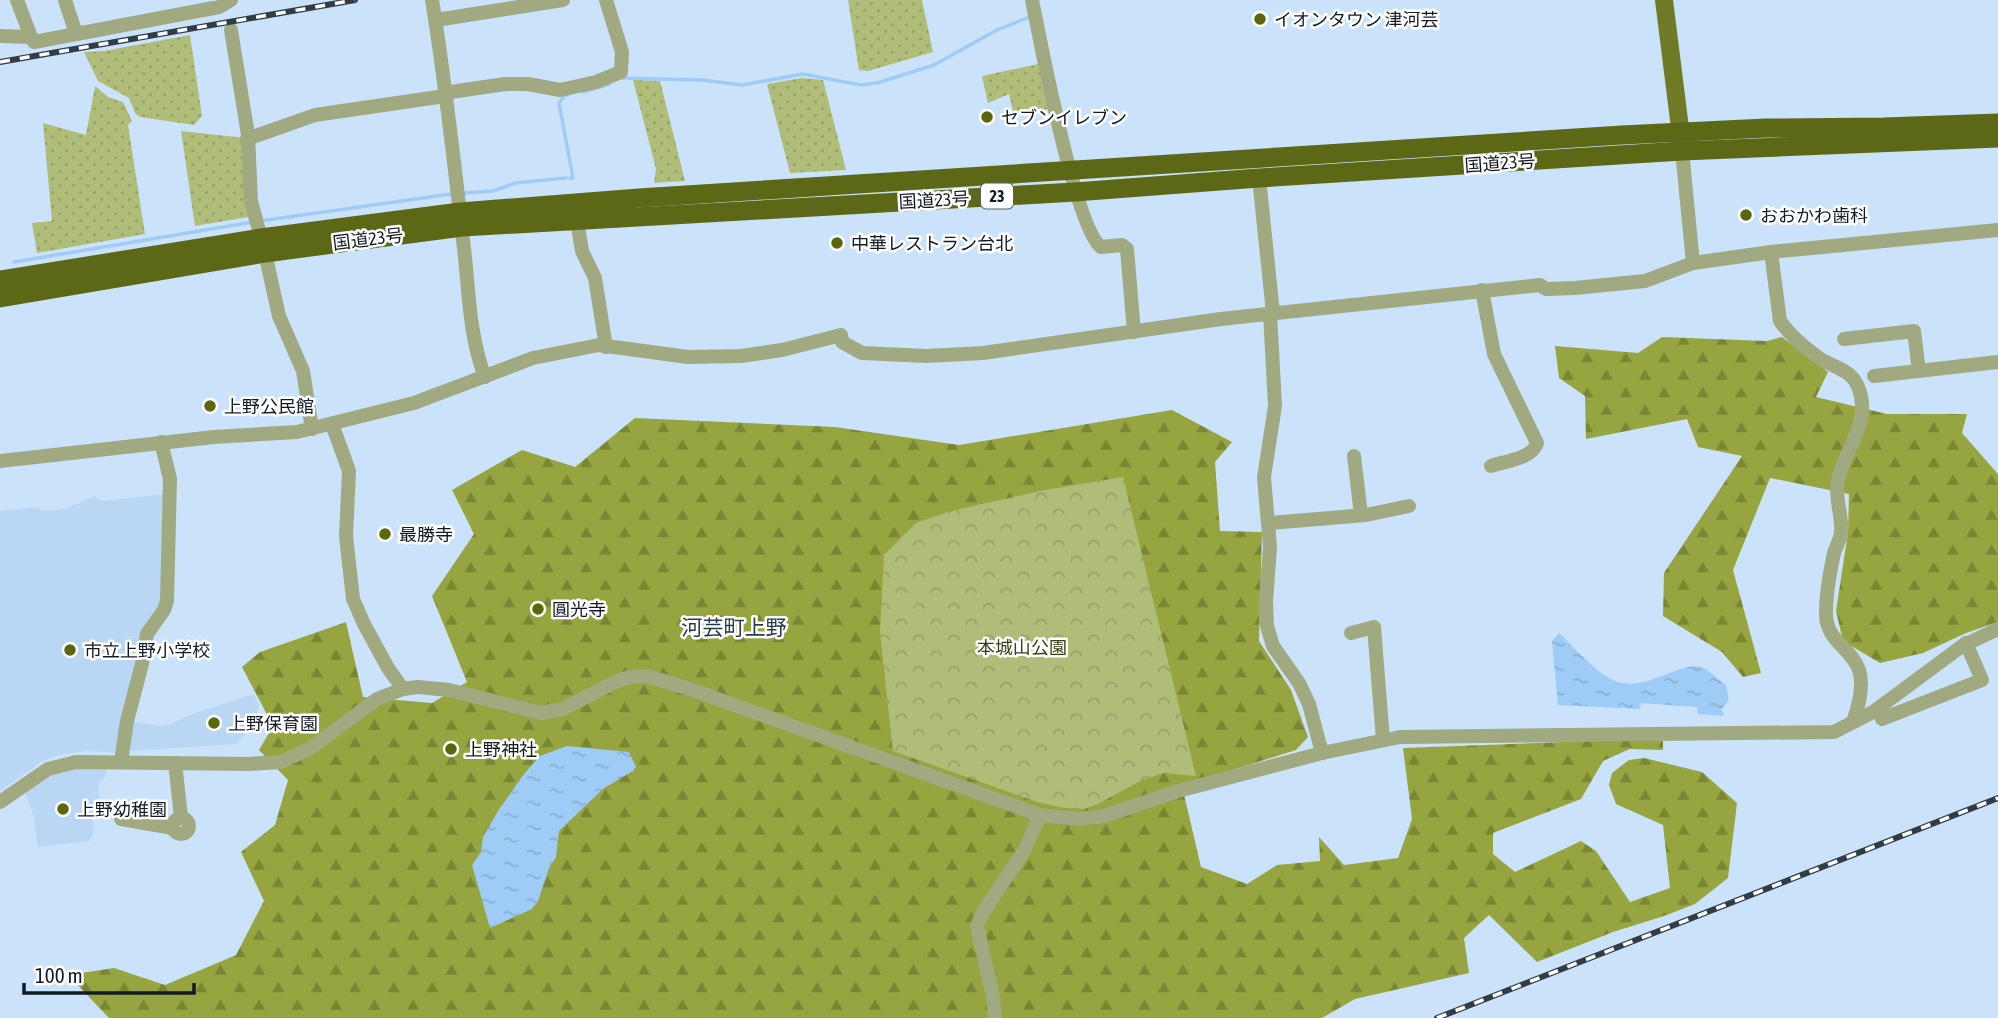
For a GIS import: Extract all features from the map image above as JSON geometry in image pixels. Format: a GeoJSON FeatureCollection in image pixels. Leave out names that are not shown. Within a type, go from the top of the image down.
{"type":"FeatureCollection","features":[{"type":"Feature","properties":{"kind":"highway","name":"国道23号"},"geometry":{"type":"LineString","coordinates":[[0,280],[639,198],[1622,135],[1681,142],[1766,128],[1998,123]]}},
{"type":"Feature","properties":{"kind":"highway","name":"国道23号"},"geometry":{"type":"LineString","coordinates":[[461,220],[577,221],[1075,192],[1681,142],[1998,138]]}},
{"type":"Feature","properties":{"kind":"highway","name":"国道23号"},"geometry":{"type":"LineString","coordinates":[[0,298],[263,245]]}},
{"type":"Feature","properties":{"kind":"main road"},"geometry":{"type":"LineString","coordinates":[[1664,0],[1681,142]]}},
{"type":"Feature","properties":{"kind":"street"},"geometry":{"type":"LineString","coordinates":[[17,0],[34,42],[219,7],[231,0]]}},
{"type":"Feature","properties":{"kind":"street"},"geometry":{"type":"LineString","coordinates":[[65,0],[76,34]]}},
{"type":"Feature","properties":{"kind":"street"},"geometry":{"type":"LineString","coordinates":[[432,0],[473,326],[479,361],[485,377]]}},
{"type":"Feature","properties":{"kind":"street"},"geometry":{"type":"LineString","coordinates":[[436,20],[563,0]]}},
{"type":"Feature","properties":{"kind":"street"},"geometry":{"type":"LineString","coordinates":[[247,139],[315,115],[505,84],[528,84],[560,90],[613,76],[621,72],[622,52],[606,0]]}},
{"type":"Feature","properties":{"kind":"street"},"geometry":{"type":"LineString","coordinates":[[1032,0],[1075,192],[1087,226],[1097,244],[1105,248],[1122,245],[1126,247],[1134,332]]}},
{"type":"Feature","properties":{"kind":"street"},"geometry":{"type":"LineString","coordinates":[[231,30],[248,131],[251,201],[279,316],[303,371],[312,429]]}},
{"type":"Feature","properties":{"kind":"street"},"geometry":{"type":"LineString","coordinates":[[0,36],[31,37]]}},
{"type":"Feature","properties":{"kind":"street"},"geometry":{"type":"LineString","coordinates":[[1681,142],[1693,263]]}},
{"type":"Feature","properties":{"kind":"street"},"geometry":{"type":"LineString","coordinates":[[1259,178],[1271,313],[1275,406],[1264,477],[1270,550],[1266,602],[1268,632],[1276,651],[1299,683],[1309,704],[1322,753]]}},
{"type":"Feature","properties":{"kind":"street"},"geometry":{"type":"LineString","coordinates":[[577,221],[582,251],[595,278],[606,347]]}},
{"type":"Feature","properties":{"kind":"street"},"geometry":{"type":"LineString","coordinates":[[0,461],[161,442],[280,435],[312,429],[414,403],[533,358],[599,345],[688,357],[741,356],[782,350],[841,335],[842,342],[858,352],[926,356],[983,353],[1271,313],[1482,290],[1540,285],[1546,289],[1575,288],[1645,281],[1693,263],[1998,230]]}},
{"type":"Feature","properties":{"kind":"street"},"geometry":{"type":"LineString","coordinates":[[1771,253],[1780,321],[1818,358],[1850,375],[1856,381],[1862,401],[1863,412],[1857,435],[1836,492],[1841,532],[1829,580],[1825,615],[1831,634],[1852,658],[1860,676],[1853,722]]}},
{"type":"Feature","properties":{"kind":"street"},"geometry":{"type":"LineString","coordinates":[[1482,290],[1494,354],[1537,443],[1535,450],[1529,454],[1491,466]]}},
{"type":"Feature","properties":{"kind":"street"},"geometry":{"type":"LineString","coordinates":[[1844,339],[1914,331],[1919,371]]}},
{"type":"Feature","properties":{"kind":"street"},"geometry":{"type":"LineString","coordinates":[[1874,376],[1998,362]]}},
{"type":"Feature","properties":{"kind":"street"},"geometry":{"type":"LineString","coordinates":[[332,424],[349,471],[346,536],[353,598],[388,668],[403,689]]}},
{"type":"Feature","properties":{"kind":"street"},"geometry":{"type":"LineString","coordinates":[[121,762],[127,721],[147,634],[167,601],[170,479],[161,442]]}},
{"type":"Feature","properties":{"kind":"street"},"geometry":{"type":"LineString","coordinates":[[1354,456],[1361,515]]}},
{"type":"Feature","properties":{"kind":"street"},"geometry":{"type":"LineString","coordinates":[[1269,523],[1361,515],[1409,506]]}},
{"type":"Feature","properties":{"kind":"street"},"geometry":{"type":"LineString","coordinates":[[1351,633],[1374,627],[1384,740]]}},
{"type":"Feature","properties":{"kind":"street"},"geometry":{"type":"LineString","coordinates":[[0,802],[56,766],[76,762],[281,762],[312,748],[377,699],[403,689],[418,687],[449,690],[541,713],[563,709],[624,679],[647,676],[1040,815],[1079,819],[1104,816],[1178,791],[1322,753],[1400,737],[1834,733],[1873,712],[1966,643],[1998,629]]}},
{"type":"Feature","properties":{"kind":"street"},"geometry":{"type":"LineString","coordinates":[[1882,719],[1982,680],[1966,643]]}},
{"type":"Feature","properties":{"kind":"street"},"geometry":{"type":"LineString","coordinates":[[121,819],[181,830],[175,763]]}},
{"type":"Feature","properties":{"kind":"street"},"geometry":{"type":"LineString","coordinates":[[995,1018],[993,996],[977,926],[983,912],[1024,851],[1040,815]]}},
{"type":"Feature","properties":{"kind":"shaded area","name":"市立上野小学校"},"geometry":{"type":"Polygon","coordinates":[[[165,494],[164,600],[118,753],[86,751],[58,755],[41,762],[0,791],[0,511],[39,507],[41,511],[64,509],[95,496],[101,501],[165,494]]]}},
{"type":"Feature","properties":{"kind":"shaded area","name":"上野保育園"},"geometry":{"type":"Polygon","coordinates":[[[254,694],[259,706],[255,720],[237,744],[128,751],[134,722],[169,725],[189,715],[254,694]]]}},
{"type":"Feature","properties":{"kind":"shaded area","name":"上野幼稚園"},"geometry":{"type":"Polygon","coordinates":[[[106,766],[106,776],[99,784],[99,804],[92,815],[93,833],[89,841],[38,847],[34,818],[25,791],[53,772],[72,767],[106,766]]]}},
{"type":"Feature","properties":{"kind":"green space"},"geometry":{"type":"Polygon","coordinates":[[[848,0],[922,0],[933,52],[868,71],[859,70],[848,0]]]}},
{"type":"Feature","properties":{"kind":"green space"},"geometry":{"type":"Polygon","coordinates":[[[190,35],[202,116],[194,125],[140,117],[135,113],[129,98],[98,81],[84,52],[104,51],[190,35]]]}},
{"type":"Feature","properties":{"kind":"green space"},"geometry":{"type":"Polygon","coordinates":[[[1038,64],[1048,109],[1014,115],[1009,94],[988,103],[982,76],[1038,64]]]}},
{"type":"Feature","properties":{"kind":"green space"},"geometry":{"type":"Polygon","coordinates":[[[802,78],[823,80],[846,170],[790,173],[767,84],[802,78]]]}},
{"type":"Feature","properties":{"kind":"green space"},"geometry":{"type":"Polygon","coordinates":[[[633,80],[660,81],[685,181],[654,183],[656,169],[633,80]]]}},
{"type":"Feature","properties":{"kind":"green space"},"geometry":{"type":"Polygon","coordinates":[[[95,86],[108,97],[123,102],[132,121],[128,125],[145,234],[37,253],[32,223],[52,221],[43,123],[86,135],[95,86]]]}},
{"type":"Feature","properties":{"kind":"green space"},"geometry":{"type":"Polygon","coordinates":[[[181,131],[245,138],[254,216],[195,226],[181,131]]]}},
{"type":"Feature","properties":{"kind":"green space"},"geometry":{"type":"Polygon","coordinates":[[[1662,337],[1767,341],[1782,337],[1828,372],[1816,397],[1887,414],[1967,414],[1962,433],[1998,474],[1998,622],[1923,653],[1880,663],[1843,641],[1836,611],[1848,532],[1849,494],[1770,478],[1733,570],[1761,673],[1743,677],[1722,652],[1663,616],[1664,573],[1742,456],[1698,447],[1687,419],[1586,439],[1585,396],[1559,378],[1555,346],[1638,353],[1662,337]]]}},
{"type":"Feature","properties":{"kind":"green space"},"geometry":{"type":"Polygon","coordinates":[[[1172,410],[1232,442],[1215,462],[1220,531],[1262,532],[1259,641],[1291,690],[1308,737],[1296,750],[1182,786],[1201,867],[1247,884],[1277,865],[1320,861],[1319,837],[1344,865],[1398,858],[1412,819],[1403,748],[1663,741],[1663,750],[1630,749],[1603,761],[1581,799],[1493,833],[1493,854],[1515,872],[1581,841],[1596,851],[1630,902],[1670,888],[1663,825],[1616,804],[1609,785],[1612,773],[1629,760],[1644,758],[1702,772],[1737,803],[1728,878],[1695,904],[1537,962],[1489,915],[1464,938],[1469,973],[1355,999],[1322,1018],[109,1018],[68,975],[114,968],[165,985],[236,955],[264,901],[241,852],[275,825],[288,780],[259,750],[273,726],[242,667],[260,652],[346,622],[363,697],[432,703],[467,682],[432,596],[474,534],[452,490],[522,450],[575,467],[635,418],[835,427],[959,445],[1172,410]]]}},
{"type":"Feature","properties":{"kind":"green space","name":"本城山公園"},"geometry":{"type":"Polygon","coordinates":[[[1123,477],[1196,776],[1164,773],[1142,780],[1096,805],[1084,809],[1064,808],[1037,802],[893,751],[880,632],[884,555],[916,523],[951,511],[1045,490],[1123,477]]]}},
{"type":"Feature","properties":{"kind":"water"},"geometry":{"type":"Polygon","coordinates":[[[1559,633],[1599,671],[1613,680],[1625,683],[1638,683],[1695,666],[1704,668],[1726,685],[1729,700],[1721,710],[1724,712],[1722,716],[1698,714],[1697,707],[1641,703],[1640,709],[1558,705],[1552,641],[1559,633]]]}},
{"type":"Feature","properties":{"kind":"water"},"geometry":{"type":"Polygon","coordinates":[[[567,746],[629,752],[636,767],[604,788],[559,831],[556,857],[532,909],[490,928],[472,865],[481,852],[483,837],[524,774],[540,756],[567,746]]]}},
{"type":"Feature","properties":{"kind":"waterway"},"geometry":{"type":"LineString","coordinates":[[622,78],[702,80],[742,85],[803,74],[861,85],[877,83],[934,65],[997,30],[1027,18]]}},
{"type":"Feature","properties":{"kind":"waterway"},"geometry":{"type":"LineString","coordinates":[[583,92],[609,84]]}},
{"type":"Feature","properties":{"kind":"waterway"},"geometry":{"type":"LineString","coordinates":[[568,95],[559,103],[573,178],[570,178]]}},
{"type":"Feature","properties":{"kind":"waterway"},"geometry":{"type":"LineString","coordinates":[[464,193],[493,191],[515,183],[566,178]]}},
{"type":"Feature","properties":{"kind":"waterway"},"geometry":{"type":"LineString","coordinates":[[260,221],[451,194]]}},
{"type":"Feature","properties":{"kind":"waterway"},"geometry":{"type":"LineString","coordinates":[[14,262],[253,222]]}},
{"type":"Feature","properties":{"kind":"railway"},"geometry":{"type":"LineString","coordinates":[[0,62],[355,0]]}},
{"type":"Feature","properties":{"kind":"railway"},"geometry":{"type":"LineString","coordinates":[[1437,1018],[1998,798]]}},
{"type":"Feature","properties":{"kind":"place","name":"イオンタウン 津河芸"},"geometry":{"type":"Point","coordinates":[1260,19]}},
{"type":"Feature","properties":{"kind":"place","name":"セブンイレブン"},"geometry":{"type":"Point","coordinates":[987,117]}},
{"type":"Feature","properties":{"kind":"place","name":"おおかわ歯科"},"geometry":{"type":"Point","coordinates":[1746,215]}},
{"type":"Feature","properties":{"kind":"place","name":"中華レストラン台北"},"geometry":{"type":"Point","coordinates":[837,243]}},
{"type":"Feature","properties":{"kind":"place","name":"上野公民館"},"geometry":{"type":"Point","coordinates":[210,406]}},
{"type":"Feature","properties":{"kind":"place","name":"最勝寺"},"geometry":{"type":"Point","coordinates":[385,534]}},
{"type":"Feature","properties":{"kind":"place","name":"圓光寺"},"geometry":{"type":"Point","coordinates":[538,609]}},
{"type":"Feature","properties":{"kind":"place","name":"市立上野小学校"},"geometry":{"type":"Point","coordinates":[70,650]}},
{"type":"Feature","properties":{"kind":"place","name":"上野保育園"},"geometry":{"type":"Point","coordinates":[214,723]}},
{"type":"Feature","properties":{"kind":"place","name":"上野神社"},"geometry":{"type":"Point","coordinates":[451,749]}},
{"type":"Feature","properties":{"kind":"place","name":"上野幼稚園"},"geometry":{"type":"Point","coordinates":[63,809]}},
{"type":"Feature","properties":{"kind":"district","name":"河芸町上野"},"geometry":{"type":"Point","coordinates":[734,627]}}]}
